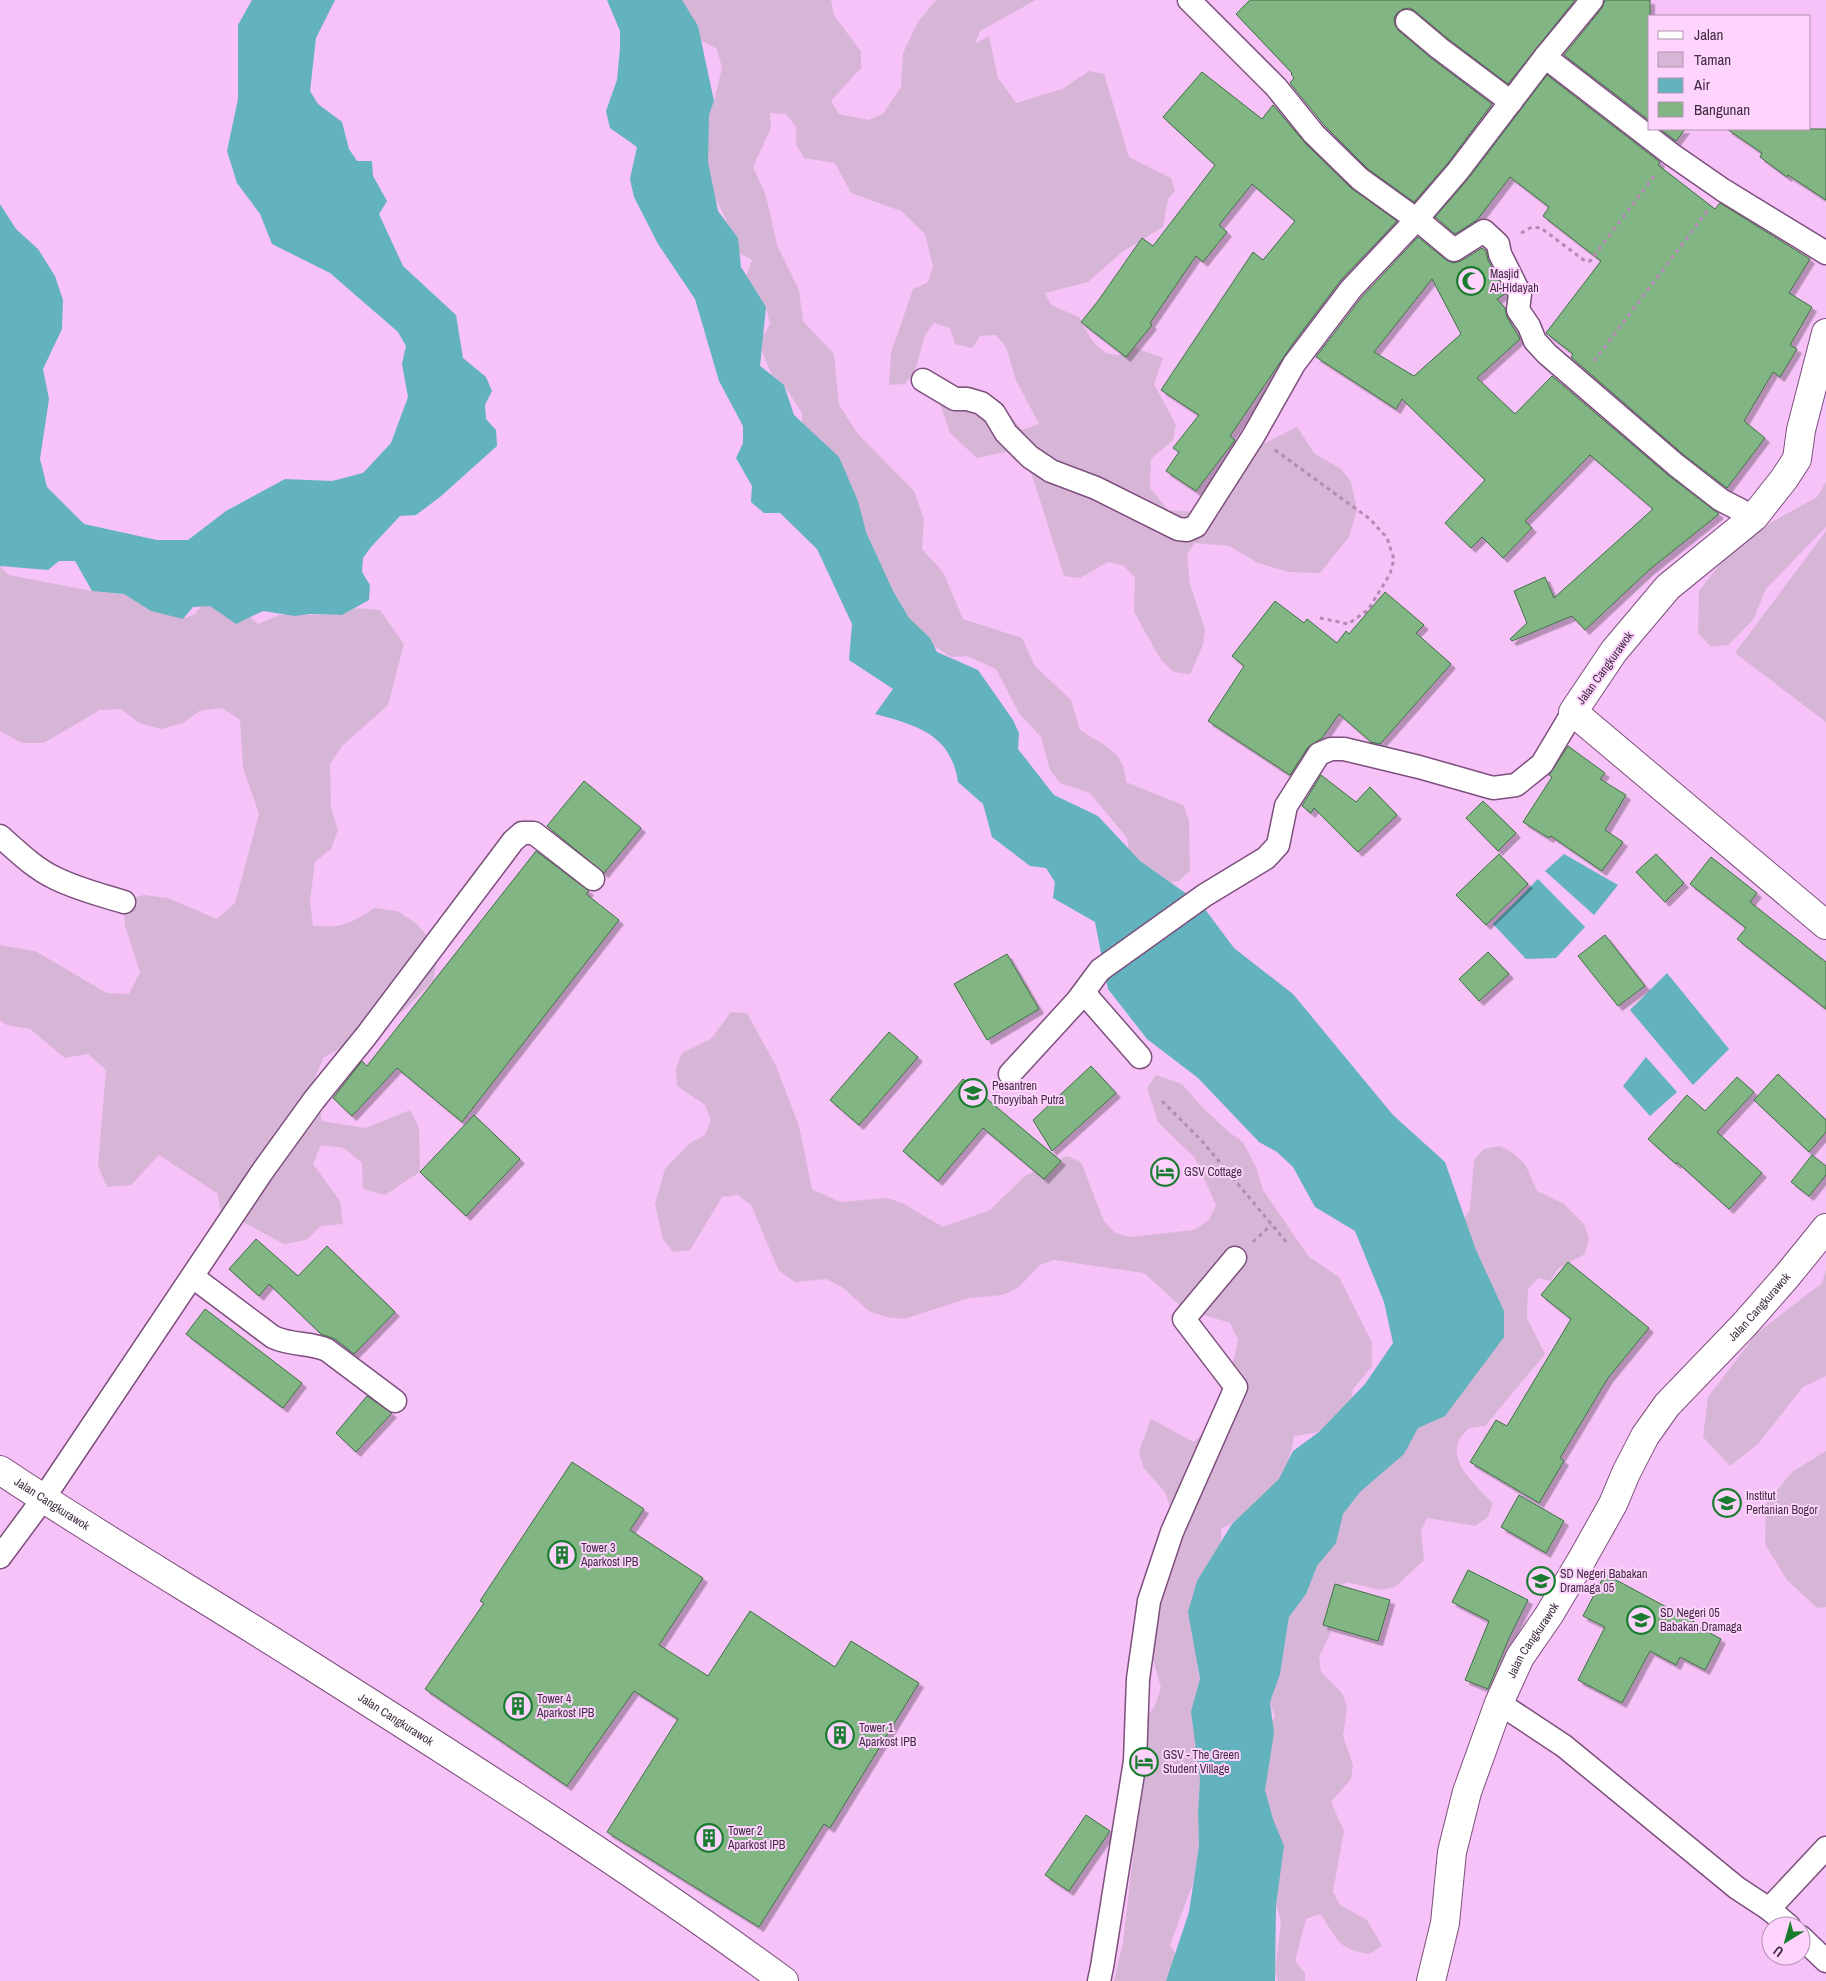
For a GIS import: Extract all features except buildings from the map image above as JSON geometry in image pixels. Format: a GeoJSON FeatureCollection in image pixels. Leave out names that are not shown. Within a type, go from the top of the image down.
{"type":"FeatureCollection","features":[{"type":"Feature","properties":{"kind":"street"},"geometry":{"type":"LineString","coordinates":[[1189,0],[1276,87],[1314,134],[1354,173],[1454,250],[1484,230],[1498,244],[1500,254],[1520,294],[1518,310],[1529,326],[1535,342],[1559,366],[1676,465],[1721,500],[1754,517]]}},
{"type":"Feature","properties":{"kind":"street"},"geometry":{"type":"LineString","coordinates":[[923,380],[955,399],[967,398],[982,403],[994,413],[1006,433],[1030,457],[1051,471],[1096,488],[1178,529],[1187,530],[1196,526],[1254,435],[1294,364],[1346,296],[1416,220],[1458,170],[1545,57],[1592,0]]}},
{"type":"Feature","properties":{"kind":"street"},"geometry":{"type":"LineString","coordinates":[[1407,21],[1459,64],[1511,102]]}},
{"type":"Feature","properties":{"kind":"street"},"geometry":{"type":"LineString","coordinates":[[1545,57],[1671,154],[1723,190],[1826,253]]}},
{"type":"Feature","properties":{"kind":"street","name":"Jalan Cangkurawok"},"geometry":{"type":"LineString","coordinates":[[1826,333],[1801,430],[1797,459],[1754,517],[1668,587],[1614,651],[1573,712],[1826,925]]}},
{"type":"Feature","properties":{"kind":"street"},"geometry":{"type":"LineString","coordinates":[[1010,1074],[1084,993],[1100,970],[1205,895],[1266,858],[1278,845],[1286,806],[1319,754],[1331,749],[1344,749],[1420,767],[1493,788],[1516,785],[1542,764],[1573,712]]}},
{"type":"Feature","properties":{"kind":"street"},"geometry":{"type":"LineString","coordinates":[[0,1557],[43,1499],[262,1172],[314,1100],[366,1036],[513,841],[522,833],[534,833],[593,879]]}},
{"type":"Feature","properties":{"kind":"street"},"geometry":{"type":"LineString","coordinates":[[0,836],[30,862],[54,878],[87,891],[124,902]]}},
{"type":"Feature","properties":{"kind":"street"},"geometry":{"type":"LineString","coordinates":[[1084,993],[1140,1057]]}},
{"type":"Feature","properties":{"kind":"street","name":"Jalan Cangkurawok"},"geometry":{"type":"LineString","coordinates":[[1431,1981],[1444,1922],[1452,1852],[1467,1792],[1499,1703],[1520,1657],[1549,1615],[1613,1504],[1645,1436],[1667,1405],[1744,1325],[1826,1228]]}},
{"type":"Feature","properties":{"kind":"street"},"geometry":{"type":"LineString","coordinates":[[1098,1981],[1102,1967],[1135,1761],[1138,1680],[1149,1601],[1172,1532],[1236,1387],[1184,1319],[1235,1258]]}},
{"type":"Feature","properties":{"kind":"street"},"geometry":{"type":"LineString","coordinates":[[193,1277],[273,1337],[284,1343],[318,1346],[327,1350],[395,1401]]}},
{"type":"Feature","properties":{"kind":"street","name":"Jalan Cangkurawok"},"geometry":{"type":"LineString","coordinates":[[0,1470],[43,1499],[307,1663],[581,1839],[699,1919],[784,1981]]}},
{"type":"Feature","properties":{"kind":"street"},"geometry":{"type":"LineString","coordinates":[[1499,1703],[1564,1746],[1737,1888],[1777,1916]]}},
{"type":"Feature","properties":{"kind":"street"},"geometry":{"type":"LineString","coordinates":[[1769,1909],[1826,1848]]}},
{"type":"Feature","properties":{"kind":"street"},"geometry":{"type":"LineString","coordinates":[[1811,1947],[1826,1961]]}},
{"type":"Feature","properties":{"kind":"path"},"geometry":{"type":"LineString","coordinates":[[1498,244],[1532,228],[1541,228],[1585,261],[1590,261],[1671,154]]}},
{"type":"Feature","properties":{"kind":"path"},"geometry":{"type":"LineString","coordinates":[[1578,381],[1723,190]]}},
{"type":"Feature","properties":{"kind":"path"},"geometry":{"type":"LineString","coordinates":[[1254,435],[1370,519],[1387,538],[1394,559],[1390,574],[1368,610],[1348,624],[1320,618]]}},
{"type":"Feature","properties":{"kind":"path"},"geometry":{"type":"LineString","coordinates":[[1162,1101],[1202,1141],[1288,1244]]}},
{"type":"Feature","properties":{"kind":"green space"},"geometry":{"type":"Polygon","coordinates":[[[666,0],[831,0],[834,15],[861,52],[861,68],[831,101],[839,114],[868,120],[883,114],[901,87],[903,53],[918,22],[936,0],[1036,0],[980,31],[975,44],[989,36],[998,78],[1016,103],[1062,89],[1089,71],[1104,74],[1129,157],[1171,178],[1175,191],[1168,199],[1163,227],[1122,252],[1088,282],[1045,293],[1051,305],[1079,317],[1094,343],[1105,352],[1112,355],[1120,355],[1133,347],[1163,358],[1154,384],[1176,425],[1173,440],[1151,459],[1150,488],[1168,510],[1193,512],[1247,452],[1297,427],[1315,454],[1341,469],[1351,482],[1357,510],[1349,537],[1320,573],[1289,572],[1258,563],[1229,546],[1195,543],[1187,554],[1190,584],[1205,629],[1203,645],[1190,674],[1174,672],[1161,660],[1134,612],[1135,577],[1124,566],[1108,562],[1080,578],[1064,576],[1032,475],[1021,461],[1009,451],[977,458],[950,433],[939,401],[950,390],[961,386],[971,386],[991,396],[1022,430],[1039,424],[1016,380],[1006,347],[996,335],[980,336],[972,348],[955,344],[950,328],[934,323],[925,335],[915,371],[905,384],[889,385],[891,353],[913,289],[927,283],[933,267],[925,234],[901,211],[851,193],[835,163],[804,158],[796,144],[796,127],[786,114],[770,113],[771,128],[753,167],[766,196],[777,245],[799,290],[803,321],[834,354],[839,405],[858,434],[914,491],[924,519],[922,549],[943,572],[963,619],[1022,638],[1035,666],[1071,700],[1080,730],[1105,745],[1117,756],[1124,771],[1126,782],[1183,805],[1189,820],[1190,871],[1179,881],[1162,884],[1129,850],[1127,838],[1090,793],[1060,783],[1050,770],[1041,737],[1019,713],[996,669],[967,656],[951,657],[900,624],[802,429],[802,413],[784,385],[772,375],[762,351],[763,336],[770,324],[766,307],[746,276],[752,260],[738,252],[738,238],[729,226],[708,183],[698,145],[714,101],[722,68],[717,49],[702,41],[666,0]]]}},
{"type":"Feature","properties":{"kind":"green space"},"geometry":{"type":"Polygon","coordinates":[[[1826,482],[1826,527],[1766,589],[1753,620],[1728,645],[1711,647],[1698,633],[1699,591],[1739,540],[1817,497],[1826,482]]]}},
{"type":"Feature","properties":{"kind":"green space"},"geometry":{"type":"Polygon","coordinates":[[[1826,531],[1826,722],[1735,653],[1826,531]]]}},
{"type":"Feature","properties":{"kind":"green space"},"geometry":{"type":"Polygon","coordinates":[[[0,566],[9,575],[92,591],[124,594],[138,603],[167,605],[183,619],[195,614],[209,597],[250,617],[258,624],[279,615],[342,615],[356,608],[380,610],[404,644],[388,705],[342,746],[330,764],[331,808],[338,830],[331,849],[315,862],[310,901],[313,926],[345,924],[359,918],[374,908],[397,911],[416,923],[431,941],[437,961],[433,981],[403,1011],[366,1036],[324,1057],[315,1077],[322,1121],[366,1128],[410,1110],[419,1128],[420,1172],[385,1195],[363,1189],[362,1163],[344,1148],[321,1145],[313,1164],[340,1201],[343,1224],[321,1226],[306,1240],[284,1244],[243,1222],[222,1216],[217,1193],[159,1155],[131,1185],[107,1187],[98,1166],[106,1070],[88,1054],[65,1058],[30,1029],[7,1025],[0,1020],[0,945],[35,951],[107,993],[129,994],[140,972],[125,926],[123,900],[144,895],[168,898],[217,919],[235,903],[259,814],[243,767],[240,720],[222,708],[199,711],[183,723],[161,729],[139,723],[121,709],[100,710],[44,743],[22,743],[0,731],[0,566]]]}},
{"type":"Feature","properties":{"kind":"green space"},"geometry":{"type":"Polygon","coordinates":[[[731,1012],[747,1013],[776,1066],[799,1126],[812,1189],[840,1202],[887,1198],[902,1203],[943,1227],[990,1210],[1025,1176],[1067,1156],[1081,1162],[1104,1221],[1115,1233],[1130,1237],[1194,1230],[1209,1220],[1216,1205],[1195,1158],[1158,1122],[1147,1088],[1156,1075],[1182,1084],[1202,1107],[1230,1133],[1243,1142],[1256,1167],[1263,1190],[1309,1257],[1339,1277],[1372,1343],[1372,1366],[1353,1389],[1351,1404],[1319,1432],[1294,1436],[1288,1461],[1271,1501],[1221,1529],[1222,1560],[1197,1665],[1206,1717],[1213,1788],[1198,1813],[1199,1846],[1194,1880],[1170,1945],[1185,1971],[1182,1981],[1114,1981],[1123,1942],[1141,1804],[1145,1720],[1155,1705],[1161,1688],[1143,1622],[1171,1509],[1165,1492],[1143,1467],[1139,1451],[1151,1419],[1194,1442],[1205,1431],[1234,1358],[1238,1340],[1230,1323],[1184,1309],[1144,1273],[1054,1260],[1040,1265],[1019,1287],[1003,1295],[969,1298],[904,1319],[886,1317],[869,1311],[842,1287],[826,1279],[795,1282],[779,1271],[751,1205],[738,1195],[722,1197],[690,1250],[673,1252],[663,1239],[655,1204],[665,1169],[690,1143],[705,1135],[711,1120],[705,1105],[677,1086],[676,1068],[682,1053],[711,1039],[731,1012]]]}},
{"type":"Feature","properties":{"kind":"green space"},"geometry":{"type":"Polygon","coordinates":[[[1500,1146],[1513,1153],[1525,1164],[1537,1191],[1564,1204],[1584,1224],[1589,1238],[1585,1254],[1558,1269],[1550,1281],[1538,1278],[1528,1289],[1527,1318],[1545,1354],[1485,1426],[1469,1428],[1459,1440],[1457,1449],[1461,1467],[1473,1483],[1493,1503],[1488,1517],[1475,1526],[1427,1518],[1421,1531],[1424,1560],[1395,1587],[1380,1590],[1347,1582],[1335,1590],[1324,1619],[1331,1632],[1319,1657],[1321,1672],[1342,1693],[1347,1707],[1343,1736],[1353,1765],[1351,1779],[1331,1802],[1344,1831],[1333,1892],[1340,1905],[1367,1920],[1382,1946],[1369,1954],[1350,1949],[1339,1941],[1320,1914],[1306,1919],[1295,1961],[1305,1973],[1305,1981],[1278,1981],[1275,1972],[1281,1921],[1276,1905],[1255,1797],[1264,1730],[1275,1717],[1270,1702],[1269,1679],[1284,1650],[1289,1617],[1452,1237],[1470,1210],[1474,1160],[1484,1149],[1500,1146]]]}},
{"type":"Feature","properties":{"kind":"green space"},"geometry":{"type":"Polygon","coordinates":[[[1826,1270],[1826,1376],[1803,1387],[1758,1444],[1730,1466],[1703,1437],[1708,1397],[1757,1333],[1822,1283],[1826,1270]]]}},
{"type":"Feature","properties":{"kind":"green space"},"geometry":{"type":"Polygon","coordinates":[[[1826,1451],[1826,1607],[1817,1608],[1787,1580],[1765,1544],[1766,1504],[1792,1472],[1826,1451]]]}},
{"type":"Feature","properties":{"kind":"water"},"geometry":{"type":"Polygon","coordinates":[[[252,0],[335,0],[316,38],[310,91],[318,104],[342,122],[349,149],[357,161],[372,161],[373,176],[387,201],[379,214],[403,266],[456,315],[463,358],[486,377],[492,391],[485,405],[486,419],[496,430],[497,446],[440,497],[416,515],[400,516],[371,547],[363,558],[362,572],[370,585],[369,600],[342,615],[310,614],[295,616],[263,611],[236,624],[210,606],[193,607],[183,619],[151,611],[124,594],[92,591],[75,561],[59,561],[48,570],[0,566],[0,204],[16,229],[38,249],[55,276],[63,300],[62,329],[43,369],[49,399],[40,459],[47,487],[84,524],[157,540],[188,540],[226,511],[285,479],[332,481],[363,473],[391,443],[408,397],[402,364],[406,346],[398,332],[330,273],[272,244],[260,214],[237,183],[227,151],[238,99],[238,25],[252,0]]]}},
{"type":"Feature","properties":{"kind":"water"},"geometry":{"type":"Polygon","coordinates":[[[607,0],[682,0],[698,26],[714,101],[709,115],[708,162],[718,211],[738,238],[741,267],[766,307],[760,366],[784,385],[794,415],[839,457],[858,501],[866,532],[893,591],[909,618],[930,638],[937,652],[978,670],[1013,720],[1019,733],[1018,749],[1054,795],[1098,816],[1140,861],[1201,904],[1234,948],[1293,994],[1393,1115],[1445,1162],[1476,1250],[1504,1311],[1504,1337],[1445,1416],[1418,1428],[1404,1454],[1360,1492],[1343,1514],[1336,1543],[1317,1566],[1306,1594],[1289,1617],[1280,1674],[1270,1702],[1274,1733],[1265,1790],[1273,1819],[1284,1846],[1276,1905],[1275,1981],[1166,1981],[1189,1912],[1199,1846],[1200,1779],[1191,1712],[1200,1679],[1188,1612],[1197,1581],[1232,1524],[1279,1479],[1293,1451],[1319,1432],[1365,1384],[1393,1343],[1384,1302],[1355,1231],[1315,1207],[1293,1167],[1277,1152],[1259,1142],[1198,1078],[1147,1039],[1108,989],[1095,922],[1053,898],[1055,882],[1046,868],[1030,866],[992,837],[983,804],[958,782],[948,753],[939,742],[917,728],[875,714],[893,689],[849,660],[852,624],[817,549],[780,513],[764,513],[751,502],[752,486],[736,458],[743,443],[743,426],[719,381],[695,299],[658,244],[634,197],[630,179],[637,147],[610,128],[606,111],[617,80],[620,48],[620,31],[607,0]]]}},
{"type":"Feature","properties":{"kind":"water"},"geometry":{"type":"Polygon","coordinates":[[[1564,854],[1618,885],[1594,915],[1545,871],[1564,854]]]}},
{"type":"Feature","properties":{"kind":"water"},"geometry":{"type":"Polygon","coordinates":[[[1538,879],[1585,927],[1556,958],[1526,959],[1493,924],[1538,879]]]}},
{"type":"Feature","properties":{"kind":"water"},"geometry":{"type":"Polygon","coordinates":[[[1667,973],[1729,1049],[1693,1085],[1630,1010],[1667,973]]]}},
{"type":"Feature","properties":{"kind":"water"},"geometry":{"type":"Polygon","coordinates":[[[1646,1057],[1677,1092],[1650,1116],[1623,1086],[1646,1057]]]}},
{"type":"Feature","properties":{"kind":"place","name":"Masjid Al-Hidayah"},"geometry":{"type":"Point","coordinates":[1471,281]}},
{"type":"Feature","properties":{"kind":"place","name":"Pesantren Thoyyibah Putra"},"geometry":{"type":"Point","coordinates":[973,1093]}},
{"type":"Feature","properties":{"kind":"place","name":"GSV Cottage"},"geometry":{"type":"Point","coordinates":[1165,1172]}},
{"type":"Feature","properties":{"kind":"place","name":"Institut Pertanian Bogor"},"geometry":{"type":"Point","coordinates":[1727,1503]}},
{"type":"Feature","properties":{"kind":"place","name":"Tower 3 Aparkost IPB"},"geometry":{"type":"Point","coordinates":[562,1555]}},
{"type":"Feature","properties":{"kind":"place","name":"SD Negeri Babakan Dramaga 05"},"geometry":{"type":"Point","coordinates":[1541,1581]}},
{"type":"Feature","properties":{"kind":"place","name":"SD Negeri 05 Babakan Dramaga"},"geometry":{"type":"Point","coordinates":[1641,1620]}},
{"type":"Feature","properties":{"kind":"place","name":"Tower 4 Aparkost IPB"},"geometry":{"type":"Point","coordinates":[518,1706]}},
{"type":"Feature","properties":{"kind":"place","name":"Tower 1 Aparkost IPB"},"geometry":{"type":"Point","coordinates":[840,1735]}},
{"type":"Feature","properties":{"kind":"place","name":"GSV - The Green Student Village"},"geometry":{"type":"Point","coordinates":[1144,1762]}},
{"type":"Feature","properties":{"kind":"place","name":"Tower 2 Aparkost IPB"},"geometry":{"type":"Point","coordinates":[709,1838]}}]}
